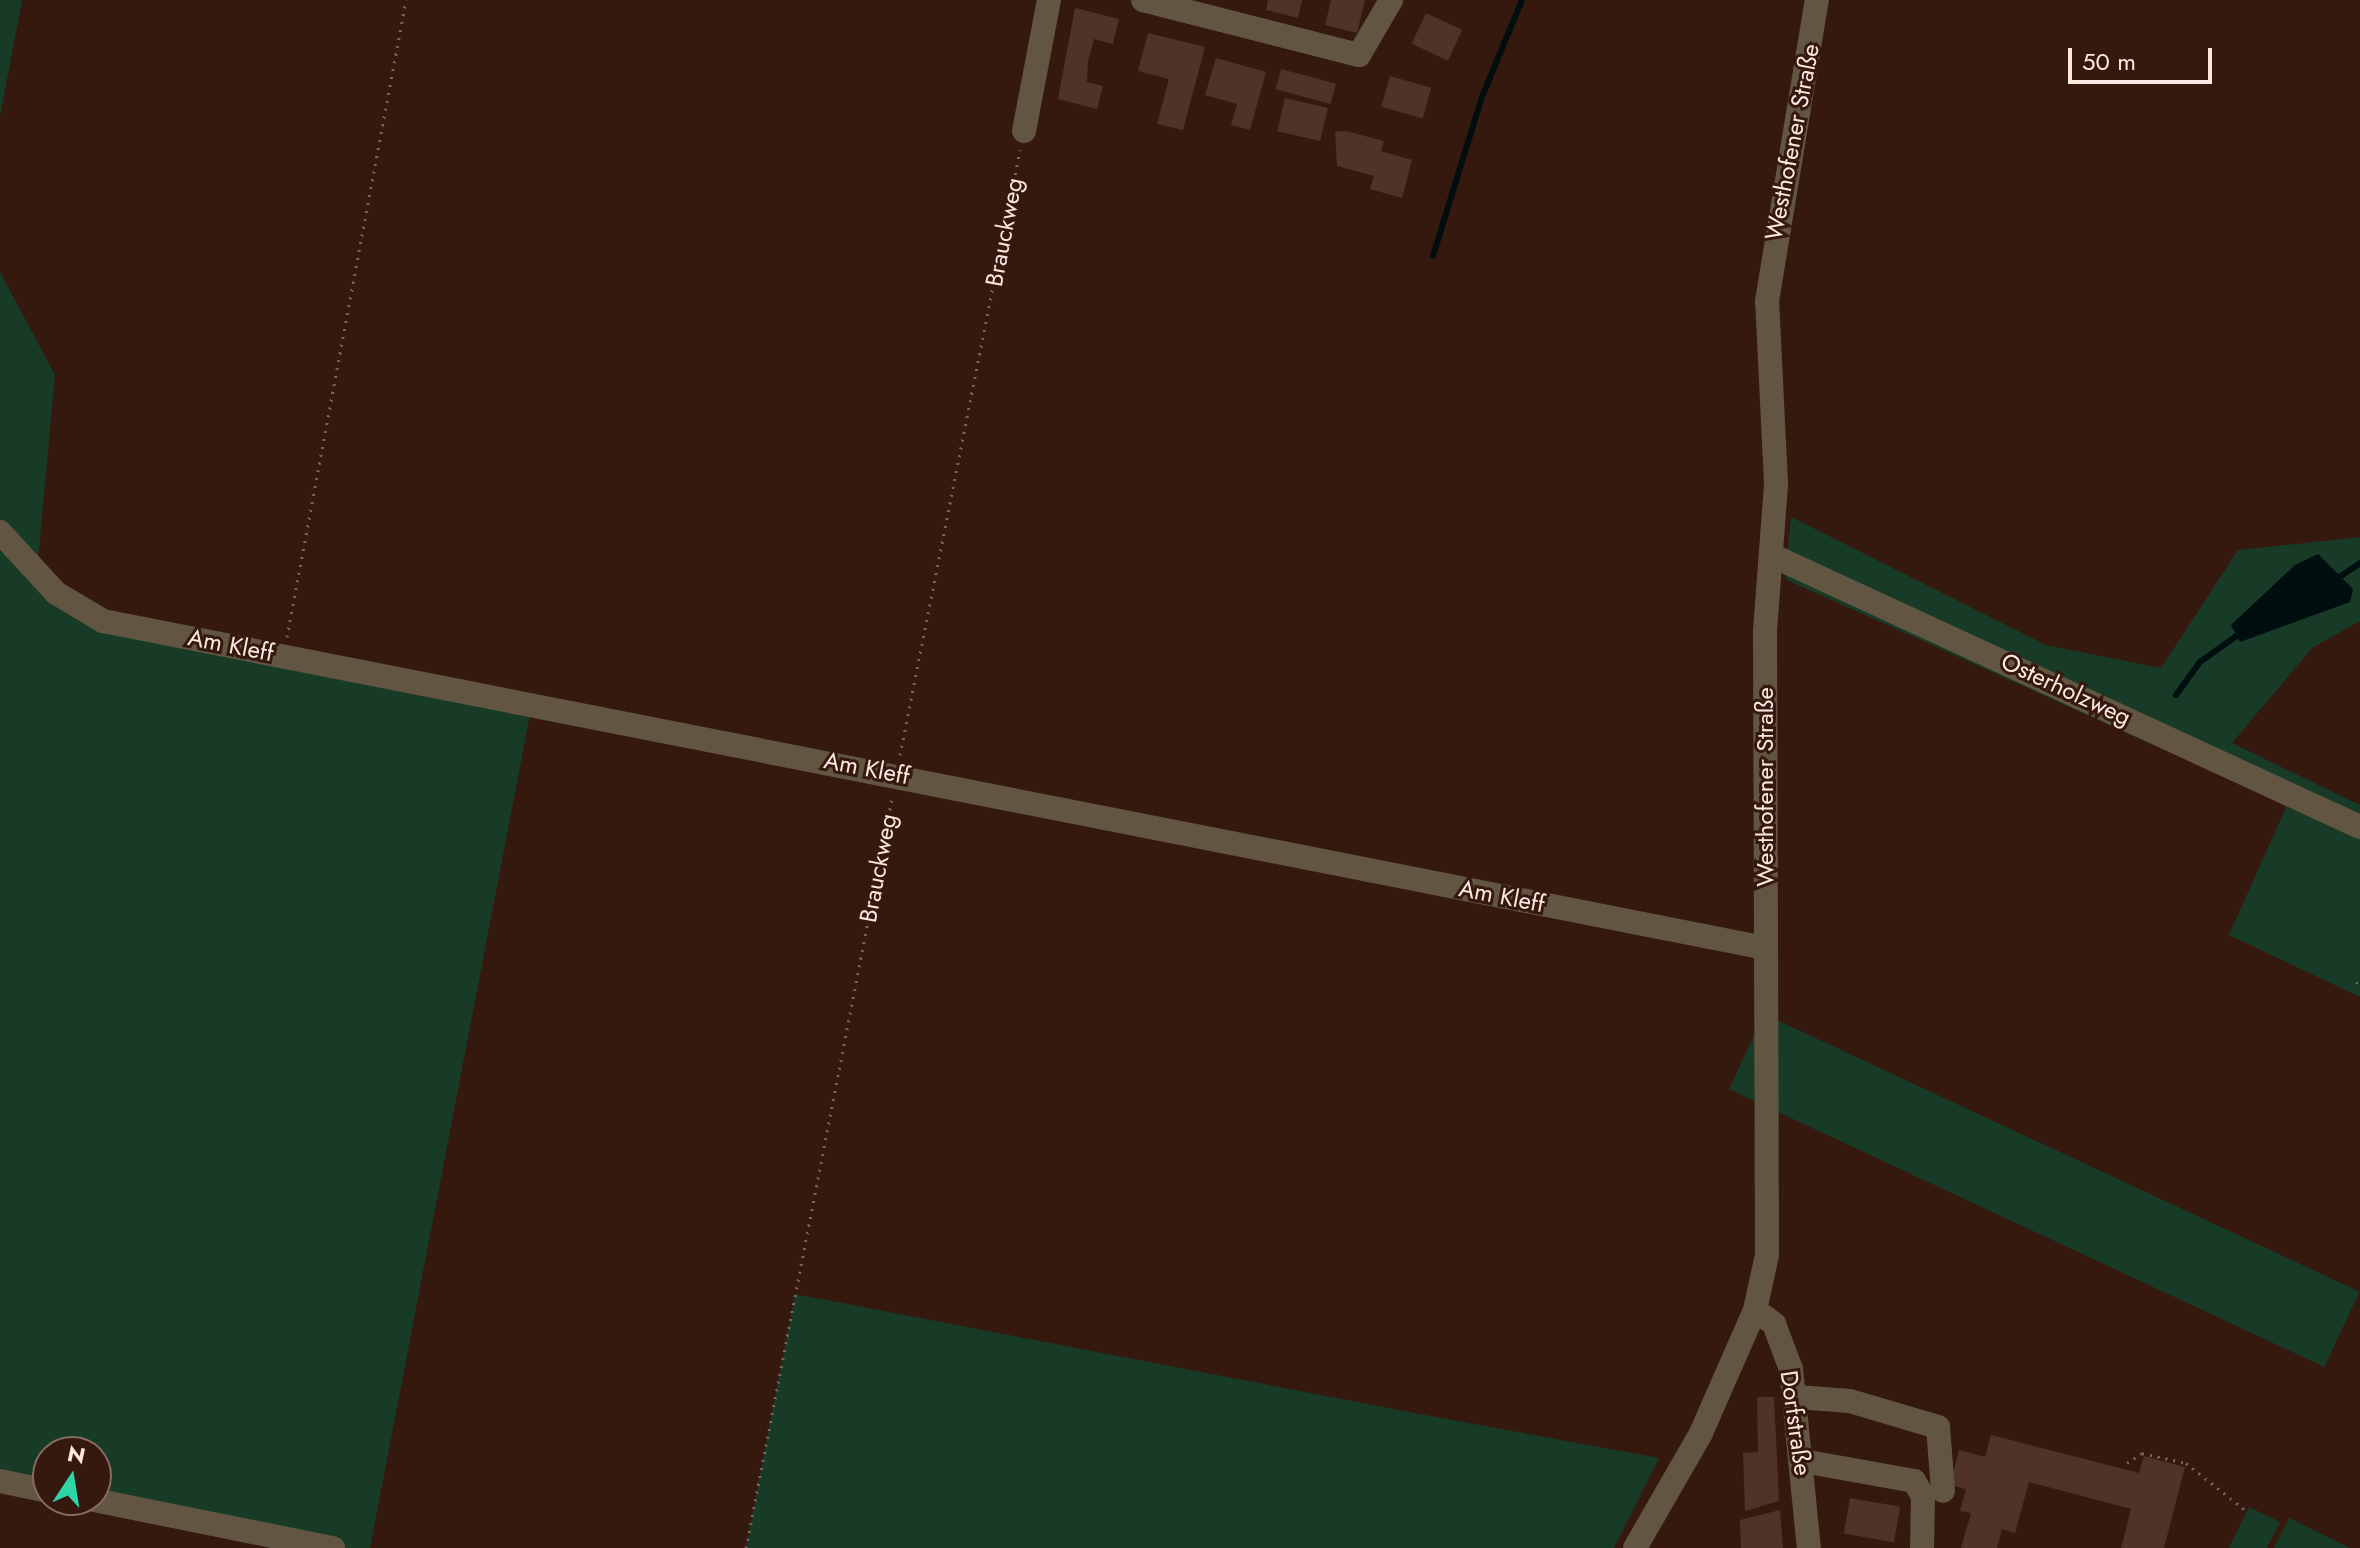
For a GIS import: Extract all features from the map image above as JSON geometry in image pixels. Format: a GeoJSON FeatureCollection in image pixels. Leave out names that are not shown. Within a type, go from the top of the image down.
{"type":"FeatureCollection","features":[{"type":"Feature","properties":{"kind":"street"},"geometry":{"type":"LineString","coordinates":[[1024,131],[1049,0]]}},
{"type":"Feature","properties":{"kind":"street"},"geometry":{"type":"LineString","coordinates":[[1143,0],[1359,55],[1391,0]]}},
{"type":"Feature","properties":{"kind":"street","name":"Westhofener Straße"},"geometry":{"type":"LineString","coordinates":[[1635,1548],[1701,1433],[1755,1310],[1769,1194],[1765,948],[1771,555],[1776,471],[1767,301],[1817,0]]}},
{"type":"Feature","properties":{"kind":"street","name":"Am Kleff"},"geometry":{"type":"LineString","coordinates":[[0,532],[56,593],[103,621],[896,774],[1765,948]]}},
{"type":"Feature","properties":{"kind":"street","name":"Osterholzweg"},"geometry":{"type":"LineString","coordinates":[[1771,555],[2360,827]]}},
{"type":"Feature","properties":{"kind":"street","name":"Dorfstraße"},"geometry":{"type":"LineString","coordinates":[[1755,1310],[1774,1324],[1797,1397],[1809,1548]]}},
{"type":"Feature","properties":{"kind":"street"},"geometry":{"type":"LineString","coordinates":[[1797,1397],[1850,1401],[1938,1427],[1943,1491]]}},
{"type":"Feature","properties":{"kind":"street"},"geometry":{"type":"LineString","coordinates":[[1803,1461],[1914,1481],[1923,1496],[1922,1548]]}},
{"type":"Feature","properties":{"kind":"street"},"geometry":{"type":"LineString","coordinates":[[0,1481],[32,1488]]}},
{"type":"Feature","properties":{"kind":"street"},"geometry":{"type":"LineString","coordinates":[[112,1504],[333,1548]]}},
{"type":"Feature","properties":{"kind":"path"},"geometry":{"type":"LineString","coordinates":[[283,656],[406,0]]}},
{"type":"Feature","properties":{"kind":"path","name":"Brauckweg"},"geometry":{"type":"LineString","coordinates":[[746,1548],[1024,131]]}},
{"type":"Feature","properties":{"kind":"path"},"geometry":{"type":"LineString","coordinates":[[2127,1463],[2142,1453],[2186,1463],[2245,1510]]}},
{"type":"Feature","properties":{"kind":"green space"},"geometry":{"type":"Polygon","coordinates":[[[0,0],[22,0],[0,117],[0,0]]]}},
{"type":"Feature","properties":{"kind":"green space"},"geometry":{"type":"Polygon","coordinates":[[[0,272],[55,375],[37,570],[76,608],[532,704],[370,1548],[335,1548],[112,1501],[112,1436],[32,1436],[32,1484],[0,1477],[0,272]]]}},
{"type":"Feature","properties":{"kind":"green space"},"geometry":{"type":"Polygon","coordinates":[[[1791,517],[2046,645],[2161,668],[2238,550],[2360,537],[2360,621],[2312,648],[2232,743],[2360,805],[2360,997],[2229,935],[2287,805],[1785,579],[1791,517]]]}},
{"type":"Feature","properties":{"kind":"green space"},"geometry":{"type":"Polygon","coordinates":[[[1764,1014],[2359,1292],[2324,1367],[1729,1089],[1764,1014]]]}},
{"type":"Feature","properties":{"kind":"green space"},"geometry":{"type":"Polygon","coordinates":[[[795,1294],[1659,1458],[1614,1548],[746,1548],[795,1294]]]}},
{"type":"Feature","properties":{"kind":"green space"},"geometry":{"type":"Polygon","coordinates":[[[2249,1507],[2280,1522],[2267,1548],[2229,1548],[2249,1507]]]}},
{"type":"Feature","properties":{"kind":"green space"},"geometry":{"type":"Polygon","coordinates":[[[2289,1518],[2350,1548],[2274,1548],[2289,1518]]]}},
{"type":"Feature","properties":{"kind":"shaded area"},"geometry":{"type":"Polygon","coordinates":[[[2318,554],[2353,589],[2350,602],[2240,642],[2231,625],[2295,565],[2318,554]]]}},
{"type":"Feature","properties":{"kind":"building"},"geometry":{"type":"Polygon","coordinates":[[[1268,0],[1302,0],[1298,18],[1266,10],[1268,0]]]}},
{"type":"Feature","properties":{"kind":"building"},"geometry":{"type":"Polygon","coordinates":[[[1331,0],[1365,0],[1357,33],[1325,25],[1331,0]]]}},
{"type":"Feature","properties":{"kind":"building"},"geometry":{"type":"Polygon","coordinates":[[[1075,8],[1119,19],[1113,44],[1094,39],[1088,61],[1087,82],[1103,86],[1097,109],[1058,99],[1075,8]]]}},
{"type":"Feature","properties":{"kind":"building"},"geometry":{"type":"Polygon","coordinates":[[[1426,13],[1462,30],[1448,61],[1412,44],[1426,13]]]}},
{"type":"Feature","properties":{"kind":"building"},"geometry":{"type":"Polygon","coordinates":[[[1148,33],[1205,47],[1183,130],[1157,124],[1169,79],[1138,71],[1148,33]]]}},
{"type":"Feature","properties":{"kind":"building"},"geometry":{"type":"Polygon","coordinates":[[[1216,58],[1266,72],[1250,130],[1231,125],[1237,104],[1205,95],[1216,58]]]}},
{"type":"Feature","properties":{"kind":"building"},"geometry":{"type":"Polygon","coordinates":[[[1281,69],[1336,84],[1331,104],[1276,89],[1281,69]]]}},
{"type":"Feature","properties":{"kind":"building"},"geometry":{"type":"Polygon","coordinates":[[[1390,76],[1431,88],[1423,119],[1381,107],[1390,76]]]}},
{"type":"Feature","properties":{"kind":"building"},"geometry":{"type":"Polygon","coordinates":[[[1285,98],[1328,108],[1320,141],[1277,131],[1285,98]]]}},
{"type":"Feature","properties":{"kind":"building"},"geometry":{"type":"Polygon","coordinates":[[[1346,131],[1384,141],[1381,151],[1412,160],[1402,198],[1370,189],[1374,176],[1337,166],[1335,132],[1346,131]]]}},
{"type":"Feature","properties":{"kind":"building"},"geometry":{"type":"Polygon","coordinates":[[[1757,1397],[1774,1397],[1779,1501],[1745,1511],[1743,1453],[1758,1452],[1757,1397]]]}},
{"type":"Feature","properties":{"kind":"building"},"geometry":{"type":"Polygon","coordinates":[[[1991,1435],[2139,1473],[2144,1456],[2185,1467],[2164,1548],[2121,1548],[2131,1509],[2029,1482],[2015,1533],[2002,1529],[1997,1548],[1961,1548],[1971,1513],[1960,1511],[1966,1489],[1950,1485],[1959,1450],[1985,1457],[1991,1435]]]}},
{"type":"Feature","properties":{"kind":"building"},"geometry":{"type":"Polygon","coordinates":[[[1850,1498],[1900,1507],[1894,1542],[1844,1533],[1850,1498]]]}},
{"type":"Feature","properties":{"kind":"building"},"geometry":{"type":"Polygon","coordinates":[[[1780,1510],[1783,1548],[1741,1548],[1740,1520],[1780,1510]]]}},
{"type":"Feature","properties":{"kind":"waterway"},"geometry":{"type":"LineString","coordinates":[[1433,256],[1482,97],[1522,0]]}},
{"type":"Feature","properties":{"kind":"waterway"},"geometry":{"type":"LineString","coordinates":[[2338,578],[2360,563]]}},
{"type":"Feature","properties":{"kind":"waterway"},"geometry":{"type":"LineString","coordinates":[[2176,695],[2200,662],[2242,632]]}}]}
